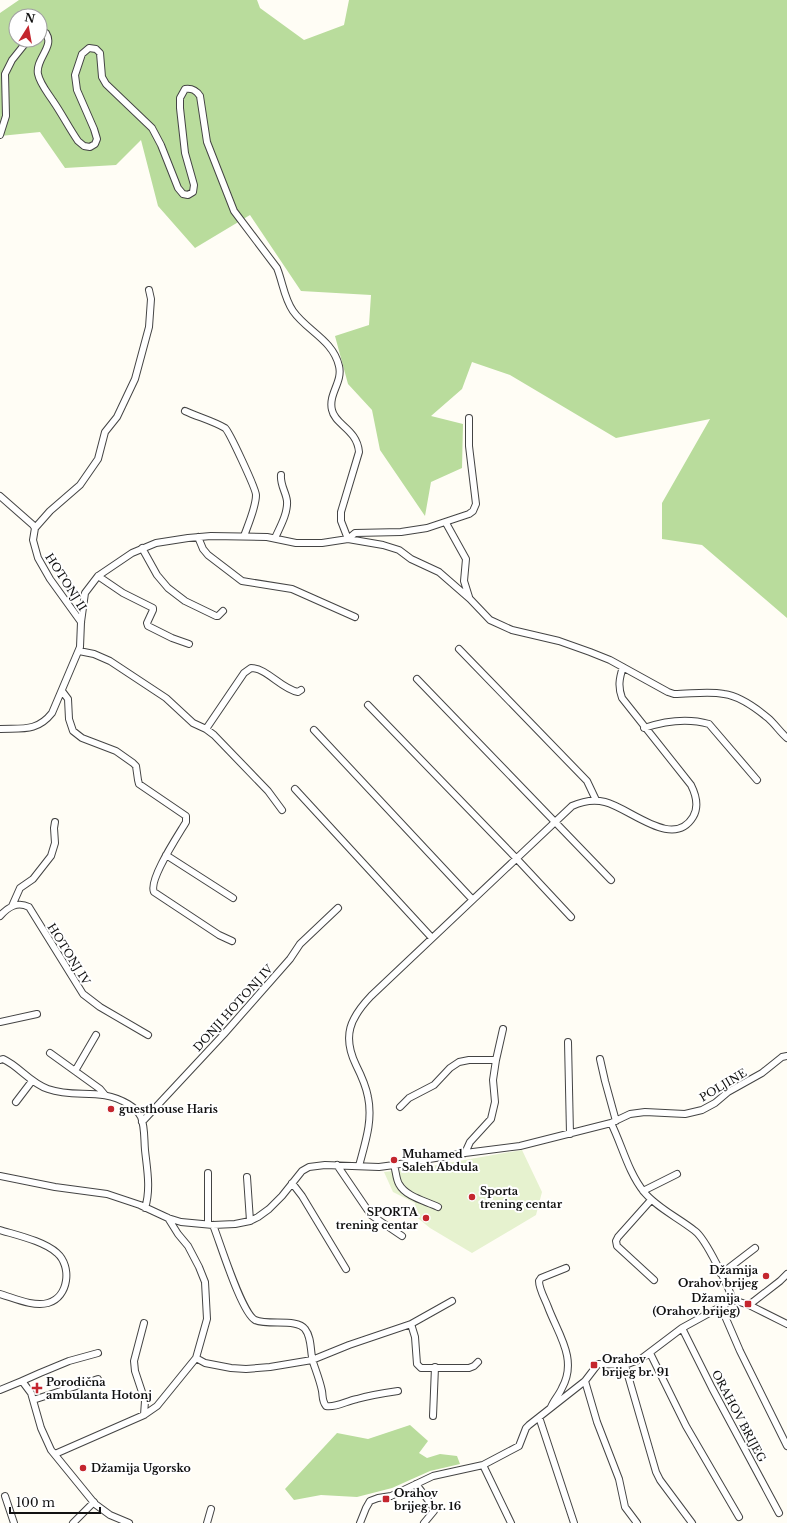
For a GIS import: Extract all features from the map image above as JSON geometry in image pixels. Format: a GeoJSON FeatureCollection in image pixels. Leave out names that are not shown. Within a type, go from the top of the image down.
{"type":"FeatureCollection","features":[{"type":"Feature","properties":{"kind":"street"},"geometry":{"type":"LineString","coordinates":[[0,135],[6,116],[5,74],[12,60],[22,48]]}},
{"type":"Feature","properties":{"kind":"street"},"geometry":{"type":"LineString","coordinates":[[46,48],[38,66],[38,74],[46,91],[78,141],[84,146],[90,147],[95,144],[97,139],[77,90],[75,75],[82,54],[89,48],[96,49],[100,53],[102,77],[106,84],[152,128],[161,145],[178,188],[183,194],[188,195],[193,192],[194,186],[185,153],[180,98],[182,92],[190,88],[196,91],[200,96],[207,142],[234,211],[277,268],[281,277],[285,298],[293,312],[324,340],[336,356],[339,365],[340,378],[331,401],[332,410],[354,437],[358,444],[359,452],[340,512],[341,521],[348,539]]}},
{"type":"Feature","properties":{"kind":"street"},"geometry":{"type":"LineString","coordinates":[[0,496],[35,528],[50,511],[80,485],[98,459],[105,432],[117,417],[135,379],[149,328],[151,312],[149,290]]}},
{"type":"Feature","properties":{"kind":"street"},"geometry":{"type":"LineString","coordinates":[[185,411],[228,431],[248,473],[256,495],[253,510],[244,536]]}},
{"type":"Feature","properties":{"kind":"street"},"geometry":{"type":"LineString","coordinates":[[348,539],[355,532],[402,532],[446,523],[473,511],[476,504],[469,446],[469,418]]}},
{"type":"Feature","properties":{"kind":"street"},"geometry":{"type":"LineString","coordinates":[[275,538],[284,516],[287,503],[281,484],[281,475]]}},
{"type":"Feature","properties":{"kind":"street"},"geometry":{"type":"LineString","coordinates":[[446,523],[466,559],[464,582],[470,599]]}},
{"type":"Feature","properties":{"kind":"street","name":"HOTONJ II"},"geometry":{"type":"LineString","coordinates":[[35,528],[34,540],[38,558],[50,579],[81,622]]}},
{"type":"Feature","properties":{"kind":"street"},"geometry":{"type":"LineString","coordinates":[[0,729],[30,728],[46,721],[52,713],[79,651],[85,593],[98,576],[142,548],[170,540],[198,537],[244,536],[275,538],[296,544],[335,542],[348,539],[383,545],[399,550],[411,559],[439,572],[470,599],[490,620],[501,626],[573,645],[610,660],[674,694],[714,693],[726,694],[737,698],[756,709],[769,719],[787,738]]}},
{"type":"Feature","properties":{"kind":"street"},"geometry":{"type":"LineString","coordinates":[[198,537],[203,549],[208,555],[242,581],[292,589],[355,617]]}},
{"type":"Feature","properties":{"kind":"street"},"geometry":{"type":"LineString","coordinates":[[142,548],[157,575],[178,596],[216,616],[223,611]]}},
{"type":"Feature","properties":{"kind":"street"},"geometry":{"type":"LineString","coordinates":[[98,576],[123,593],[153,608],[147,623],[148,626],[172,638],[189,644]]}},
{"type":"Feature","properties":{"kind":"street"},"geometry":{"type":"LineString","coordinates":[[459,649],[587,781],[596,800]]}},
{"type":"Feature","properties":{"kind":"street"},"geometry":{"type":"LineString","coordinates":[[79,651],[94,654],[110,661],[166,698],[193,723],[206,729],[214,735],[268,791],[282,810]]}},
{"type":"Feature","properties":{"kind":"street"},"geometry":{"type":"LineString","coordinates":[[359,1166],[370,1120],[365,1086],[349,1046],[350,1028],[358,1010],[364,1003],[472,899],[572,806],[583,801],[596,800],[618,806],[650,825],[674,830],[683,827],[691,820],[696,812],[695,793],[691,785],[644,728],[622,698],[618,689],[618,683],[623,667]]}},
{"type":"Feature","properties":{"kind":"street"},"geometry":{"type":"LineString","coordinates":[[206,729],[244,673],[250,668],[258,669],[287,688],[298,692],[301,690]]}},
{"type":"Feature","properties":{"kind":"street"},"geometry":{"type":"LineString","coordinates":[[417,679],[611,880]]}},
{"type":"Feature","properties":{"kind":"street"},"geometry":{"type":"LineString","coordinates":[[62,691],[68,699],[73,731],[82,738],[116,751],[133,763],[136,766],[140,784],[186,816],[186,822],[166,855],[153,886],[154,892],[219,935],[232,941]]}},
{"type":"Feature","properties":{"kind":"street"},"geometry":{"type":"LineString","coordinates":[[368,705],[516,858],[571,918]]}},
{"type":"Feature","properties":{"kind":"street"},"geometry":{"type":"LineString","coordinates":[[644,728],[656,724],[687,721],[709,724],[756,780]]}},
{"type":"Feature","properties":{"kind":"street"},"geometry":{"type":"LineString","coordinates":[[314,730],[472,899]]}},
{"type":"Feature","properties":{"kind":"street"},"geometry":{"type":"LineString","coordinates":[[295,789],[432,938]]}},
{"type":"Feature","properties":{"kind":"street"},"geometry":{"type":"LineString","coordinates":[[0,916],[12,906],[20,888],[33,879],[51,856],[55,843],[55,822]]}},
{"type":"Feature","properties":{"kind":"street"},"geometry":{"type":"LineString","coordinates":[[166,855],[233,898]]}},
{"type":"Feature","properties":{"kind":"street","name":"HOTONJ IV"},"geometry":{"type":"LineString","coordinates":[[12,906],[19,904],[29,907],[83,994],[100,1007],[148,1035]]}},
{"type":"Feature","properties":{"kind":"street","name":"DONJI HOTONJ IV"},"geometry":{"type":"LineString","coordinates":[[142,1122],[224,1034],[290,959],[300,944],[338,908]]}},
{"type":"Feature","properties":{"kind":"street"},"geometry":{"type":"LineString","coordinates":[[0,1022],[37,1014]]}},
{"type":"Feature","properties":{"kind":"street"},"geometry":{"type":"LineString","coordinates":[[465,1153],[470,1142],[491,1119],[495,1102],[493,1080],[503,1028]]}},
{"type":"Feature","properties":{"kind":"street"},"geometry":{"type":"LineString","coordinates":[[75,1071],[96,1035]]}},
{"type":"Feature","properties":{"kind":"street"},"geometry":{"type":"LineString","coordinates":[[568,1042],[570,1134]]}},
{"type":"Feature","properties":{"kind":"street"},"geometry":{"type":"LineString","coordinates":[[50,1053],[105,1094]]}},
{"type":"Feature","properties":{"kind":"street","name":"POLJINE"},"geometry":{"type":"LineString","coordinates":[[250,1221],[258,1217],[277,1202],[302,1171],[309,1167],[316,1165],[394,1165],[465,1153],[520,1146],[613,1122],[630,1114],[644,1112],[685,1114],[702,1110],[715,1103],[728,1092],[762,1073],[782,1057],[787,1056]]}},
{"type":"Feature","properties":{"kind":"street"},"geometry":{"type":"LineString","coordinates":[[0,1060],[2,1059],[8,1061],[32,1081],[48,1089],[60,1092],[105,1094],[114,1097],[134,1108],[140,1116],[142,1122],[148,1177],[148,1199],[145,1208]]}},
{"type":"Feature","properties":{"kind":"street"},"geometry":{"type":"LineString","coordinates":[[600,1059],[613,1122],[630,1169],[643,1191],[652,1200],[701,1236],[733,1300]]}},
{"type":"Feature","properties":{"kind":"street"},"geometry":{"type":"LineString","coordinates":[[400,1107],[409,1098],[434,1085],[450,1068],[459,1062],[469,1060],[496,1060]]}},
{"type":"Feature","properties":{"kind":"street"},"geometry":{"type":"LineString","coordinates":[[16,1102],[32,1081]]}},
{"type":"Feature","properties":{"kind":"street"},"geometry":{"type":"LineString","coordinates":[[394,1165],[398,1183],[402,1189],[438,1207]]}},
{"type":"Feature","properties":{"kind":"street"},"geometry":{"type":"LineString","coordinates":[[337,1166],[371,1215],[402,1236]]}},
{"type":"Feature","properties":{"kind":"street"},"geometry":{"type":"LineString","coordinates":[[208,1173],[211,1225],[248,1312],[253,1319],[260,1322],[300,1325],[304,1328],[309,1338],[312,1360],[322,1391],[323,1402],[326,1406],[386,1392],[398,1391]]}},
{"type":"Feature","properties":{"kind":"street"},"geometry":{"type":"LineString","coordinates":[[643,1191],[677,1174]]}},
{"type":"Feature","properties":{"kind":"street"},"geometry":{"type":"LineString","coordinates":[[0,1176],[34,1184],[107,1194],[181,1222],[211,1225],[235,1224],[250,1221],[247,1177]]}},
{"type":"Feature","properties":{"kind":"street"},"geometry":{"type":"LineString","coordinates":[[292,1183],[302,1196],[346,1270]]}},
{"type":"Feature","properties":{"kind":"street"},"geometry":{"type":"LineString","coordinates":[[652,1200],[616,1241],[617,1246],[654,1280]]}},
{"type":"Feature","properties":{"kind":"street"},"geometry":{"type":"LineString","coordinates":[[54,1454],[144,1415],[157,1406],[196,1358],[207,1319],[205,1282],[188,1246],[168,1218]]}},
{"type":"Feature","properties":{"kind":"street"},"geometry":{"type":"LineString","coordinates":[[0,1230],[43,1245],[57,1252],[64,1261],[67,1272],[61,1293],[47,1304],[33,1303],[0,1294]]}},
{"type":"Feature","properties":{"kind":"street"},"geometry":{"type":"LineString","coordinates":[[721,1274],[755,1248]]}},
{"type":"Feature","properties":{"kind":"street"},"geometry":{"type":"LineString","coordinates":[[551,1408],[566,1378],[568,1360],[567,1352],[548,1309],[539,1281],[541,1278],[566,1268]]}},
{"type":"Feature","properties":{"kind":"street"},"geometry":{"type":"LineString","coordinates":[[749,1305],[787,1274]]}},
{"type":"Feature","properties":{"kind":"street"},"geometry":{"type":"LineString","coordinates":[[360,1523],[370,1501],[391,1496],[433,1476],[483,1465],[519,1446],[526,1428],[585,1381],[598,1364],[625,1365],[641,1358],[682,1328],[733,1300],[749,1305],[787,1324]]}},
{"type":"Feature","properties":{"kind":"street"},"geometry":{"type":"LineString","coordinates":[[196,1358],[205,1363],[246,1369],[270,1367],[312,1360],[411,1324],[452,1301]]}},
{"type":"Feature","properties":{"kind":"street"},"geometry":{"type":"LineString","coordinates":[[721,1307],[740,1351],[787,1446]]}},
{"type":"Feature","properties":{"kind":"street"},"geometry":{"type":"LineString","coordinates":[[144,1323],[134,1361],[135,1371],[145,1401],[144,1415]]}},
{"type":"Feature","properties":{"kind":"street"},"geometry":{"type":"LineString","coordinates":[[411,1324],[415,1337],[417,1364],[421,1368],[470,1368],[478,1362]]}},
{"type":"Feature","properties":{"kind":"street","name":"ORAHOV BRIJEG"},"geometry":{"type":"LineString","coordinates":[[682,1328],[712,1388],[779,1513]]}},
{"type":"Feature","properties":{"kind":"street"},"geometry":{"type":"LineString","coordinates":[[650,1352],[686,1426],[739,1517]]}},
{"type":"Feature","properties":{"kind":"street"},"geometry":{"type":"LineString","coordinates":[[0,1390],[69,1361],[98,1353]]}},
{"type":"Feature","properties":{"kind":"street"},"geometry":{"type":"LineString","coordinates":[[625,1365],[656,1472],[660,1480],[692,1523]]}},
{"type":"Feature","properties":{"kind":"street"},"geometry":{"type":"LineString","coordinates":[[433,1416],[435,1368]]}},
{"type":"Feature","properties":{"kind":"street"},"geometry":{"type":"LineString","coordinates":[[33,1400],[98,1379]]}},
{"type":"Feature","properties":{"kind":"street"},"geometry":{"type":"LineString","coordinates":[[22,1381],[31,1393],[41,1428],[54,1454],[94,1502],[110,1515],[129,1523]]}},
{"type":"Feature","properties":{"kind":"street"},"geometry":{"type":"LineString","coordinates":[[585,1381],[597,1422],[619,1479],[625,1507],[637,1523]]}},
{"type":"Feature","properties":{"kind":"street"},"geometry":{"type":"LineString","coordinates":[[539,1417],[574,1523]]}},
{"type":"Feature","properties":{"kind":"street"},"geometry":{"type":"LineString","coordinates":[[483,1465],[512,1523]]}},
{"type":"Feature","properties":{"kind":"street"},"geometry":{"type":"LineString","coordinates":[[416,1484],[434,1508],[434,1511],[424,1523]]}},
{"type":"Feature","properties":{"kind":"street"},"geometry":{"type":"LineString","coordinates":[[6,1496],[14,1523]]}},
{"type":"Feature","properties":{"kind":"street"},"geometry":{"type":"LineString","coordinates":[[73,1523],[94,1502]]}},
{"type":"Feature","properties":{"kind":"street"},"geometry":{"type":"LineString","coordinates":[[207,1523],[211,1510]]}},
{"type":"Feature","properties":{"kind":"green space"},"geometry":{"type":"Polygon","coordinates":[[[19,0],[257,0],[260,8],[304,40],[344,25],[349,0],[787,0],[787,618],[702,545],[662,539],[662,503],[710,419],[616,438],[510,375],[472,362],[462,389],[431,416],[463,424],[462,468],[431,482],[425,516],[380,450],[372,410],[348,384],[335,336],[369,325],[371,295],[301,291],[250,215],[195,248],[158,206],[141,140],[116,165],[65,168],[40,132],[0,136],[0,13],[19,0]]]}},
{"type":"Feature","properties":{"kind":"green space","name":"Sporta trening centar"},"geometry":{"type":"Polygon","coordinates":[[[522,1150],[542,1192],[536,1215],[472,1253],[430,1228],[414,1215],[415,1203],[393,1192],[384,1172],[419,1168],[522,1150]]]}},
{"type":"Feature","properties":{"kind":"green space"},"geometry":{"type":"Polygon","coordinates":[[[410,1425],[428,1441],[419,1453],[427,1458],[440,1454],[457,1456],[460,1464],[430,1471],[392,1488],[357,1497],[321,1495],[294,1500],[285,1489],[337,1433],[368,1439],[410,1425]]]}},
{"type":"Feature","properties":{"kind":"place","name":"guesthouse Haris"},"geometry":{"type":"Point","coordinates":[111,1109]}},
{"type":"Feature","properties":{"kind":"place","name":"Muhamed Saleh Abdula"},"geometry":{"type":"Point","coordinates":[394,1160]}},
{"type":"Feature","properties":{"kind":"place","name":"Sporta trening centar"},"geometry":{"type":"Point","coordinates":[472,1197]}},
{"type":"Feature","properties":{"kind":"place","name":"SPORTA trening centar"},"geometry":{"type":"Point","coordinates":[426,1218]}},
{"type":"Feature","properties":{"kind":"place","name":"Džamija Orahov brijeg"},"geometry":{"type":"Point","coordinates":[766,1276]}},
{"type":"Feature","properties":{"kind":"place","name":"Džamija (Orahov brijeg)"},"geometry":{"type":"Point","coordinates":[748,1304]}},
{"type":"Feature","properties":{"kind":"place","name":"Orahov brijeg br. 91"},"geometry":{"type":"Point","coordinates":[594,1365]}},
{"type":"Feature","properties":{"kind":"place","name":"Porodična ambulanta Hotonj"},"geometry":{"type":"Point","coordinates":[37,1388]}},
{"type":"Feature","properties":{"kind":"place","name":"Džamija Ugorsko"},"geometry":{"type":"Point","coordinates":[83,1468]}},
{"type":"Feature","properties":{"kind":"place","name":"Orahov brijeg br. 16"},"geometry":{"type":"Point","coordinates":[386,1499]}}]}
